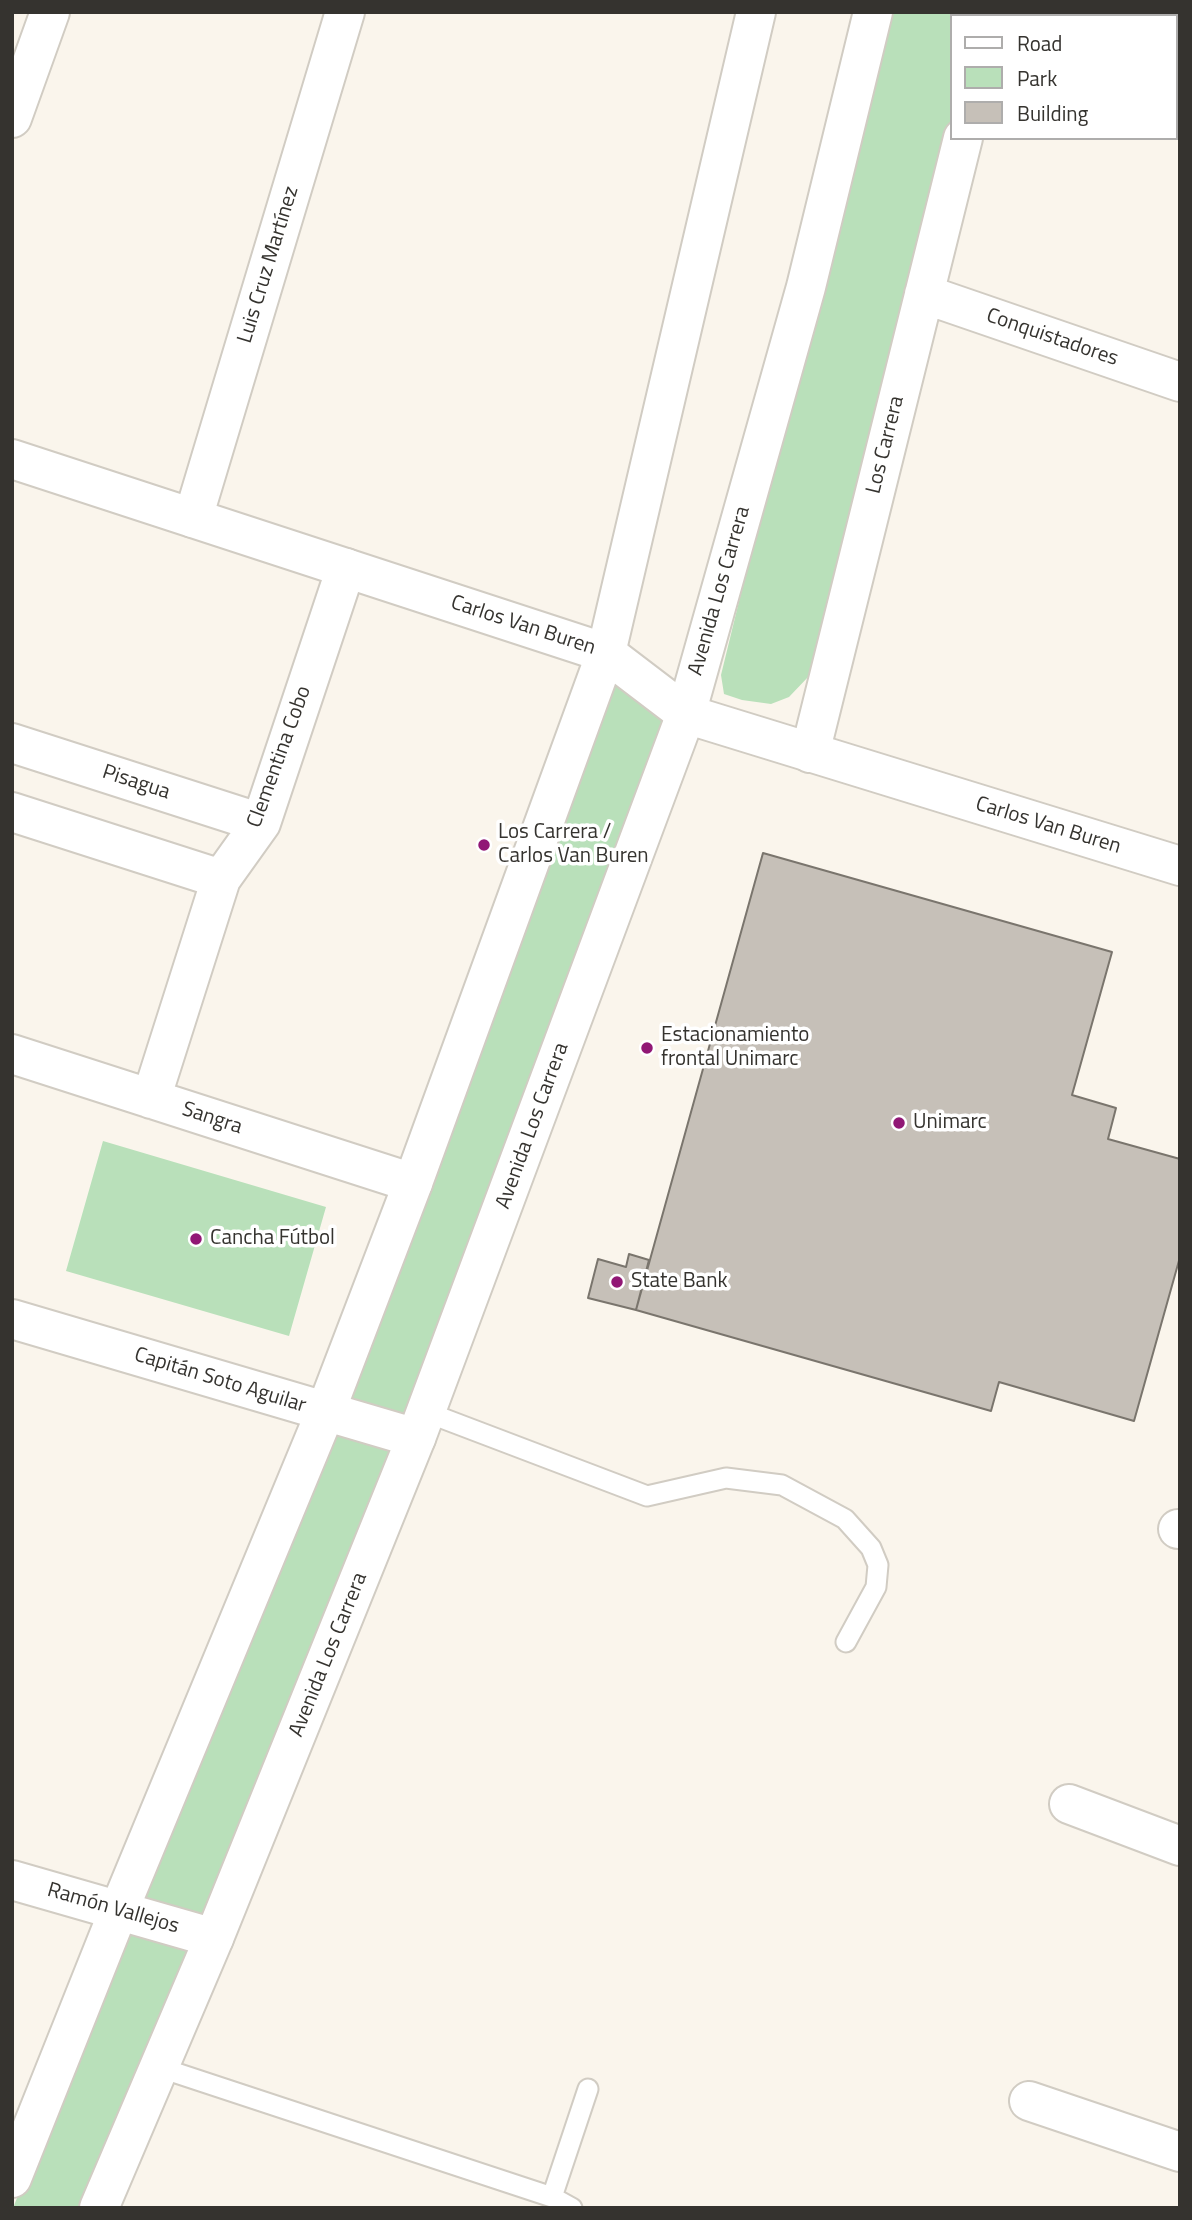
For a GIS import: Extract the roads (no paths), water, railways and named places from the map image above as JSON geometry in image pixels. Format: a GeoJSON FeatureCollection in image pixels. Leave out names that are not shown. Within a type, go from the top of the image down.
{"type":"FeatureCollection","features":[{"type":"Feature","properties":{"kind":"street"},"geometry":{"type":"LineString","coordinates":[[12,118],[50,12]]}},
{"type":"Feature","properties":{"kind":"street","name":"Luis Cruz Martínez"},"geometry":{"type":"LineString","coordinates":[[193,518],[345,12]]}},
{"type":"Feature","properties":{"kind":"street"},"geometry":{"type":"LineString","coordinates":[[12,2178],[119,1910],[325,1413],[413,1183],[606,653],[756,12]]}},
{"type":"Feature","properties":{"kind":"street","name":"Avenida Los Carrera"},"geometry":{"type":"LineString","coordinates":[[99,2208],[214,1938],[421,1425],[686,714],[806,287],[873,12]]}},
{"type":"Feature","properties":{"kind":"street","name":"Los Carrera"},"geometry":{"type":"LineString","coordinates":[[810,752],[962,140]]}},
{"type":"Feature","properties":{"kind":"street","name":"Conquistadores"},"geometry":{"type":"LineString","coordinates":[[924,293],[1180,382]]}},
{"type":"Feature","properties":{"kind":"street","name":"Carlos Van Buren"},"geometry":{"type":"LineString","coordinates":[[12,459],[606,653],[686,714],[1180,866]]}},
{"type":"Feature","properties":{"kind":"street","name":"Clementina Cobo"},"geometry":{"type":"LineString","coordinates":[[150,1099],[221,879],[261,823],[346,568]]}},
{"type":"Feature","properties":{"kind":"street","name":"Pisagua"},"geometry":{"type":"LineString","coordinates":[[12,743],[261,823]]}},
{"type":"Feature","properties":{"kind":"street"},"geometry":{"type":"LineString","coordinates":[[12,812],[221,879]]}},
{"type":"Feature","properties":{"kind":"street","name":"Sangra"},"geometry":{"type":"LineString","coordinates":[[12,1054],[413,1183]]}},
{"type":"Feature","properties":{"kind":"street","name":"Capitán Soto Aguilar"},"geometry":{"type":"LineString","coordinates":[[16,1311],[325,1413],[421,1425]]}},
{"type":"Feature","properties":{"kind":"street"},"geometry":{"type":"LineString","coordinates":[[1069,1804],[1180,1846]]}},
{"type":"Feature","properties":{"kind":"street","name":"Ramón Vallejos"},"geometry":{"type":"LineString","coordinates":[[12,1880],[214,1938]]}},
{"type":"Feature","properties":{"kind":"street"},"geometry":{"type":"LineString","coordinates":[[1029,2101],[1180,2152]]}},
{"type":"Feature","properties":{"kind":"lane"},"geometry":{"type":"LineString","coordinates":[[421,1425],[647,1496],[726,1478],[782,1485],[845,1519],[871,1548],[878,1565],[876,1587],[846,1642]]}},
{"type":"Feature","properties":{"kind":"lane"},"geometry":{"type":"LineString","coordinates":[[158,2067],[552,2197],[572,2208]]}},
{"type":"Feature","properties":{"kind":"lane"},"geometry":{"type":"LineString","coordinates":[[552,2197],[588,2090]]}},
{"type":"Feature","properties":{"kind":"place","name":"Los Carrera / Carlos Van Buren"},"geometry":{"type":"Point","coordinates":[484,845]}},
{"type":"Feature","properties":{"kind":"place","name":"Estacionamiento frontal Unimarc"},"geometry":{"type":"Point","coordinates":[647,1048]}},
{"type":"Feature","properties":{"kind":"place","name":"Unimarc"},"geometry":{"type":"Point","coordinates":[899,1123]}},
{"type":"Feature","properties":{"kind":"place","name":"Cancha Fútbol"},"geometry":{"type":"Point","coordinates":[196,1239]}},
{"type":"Feature","properties":{"kind":"place","name":"State Bank"},"geometry":{"type":"Point","coordinates":[617,1282]}}]}
